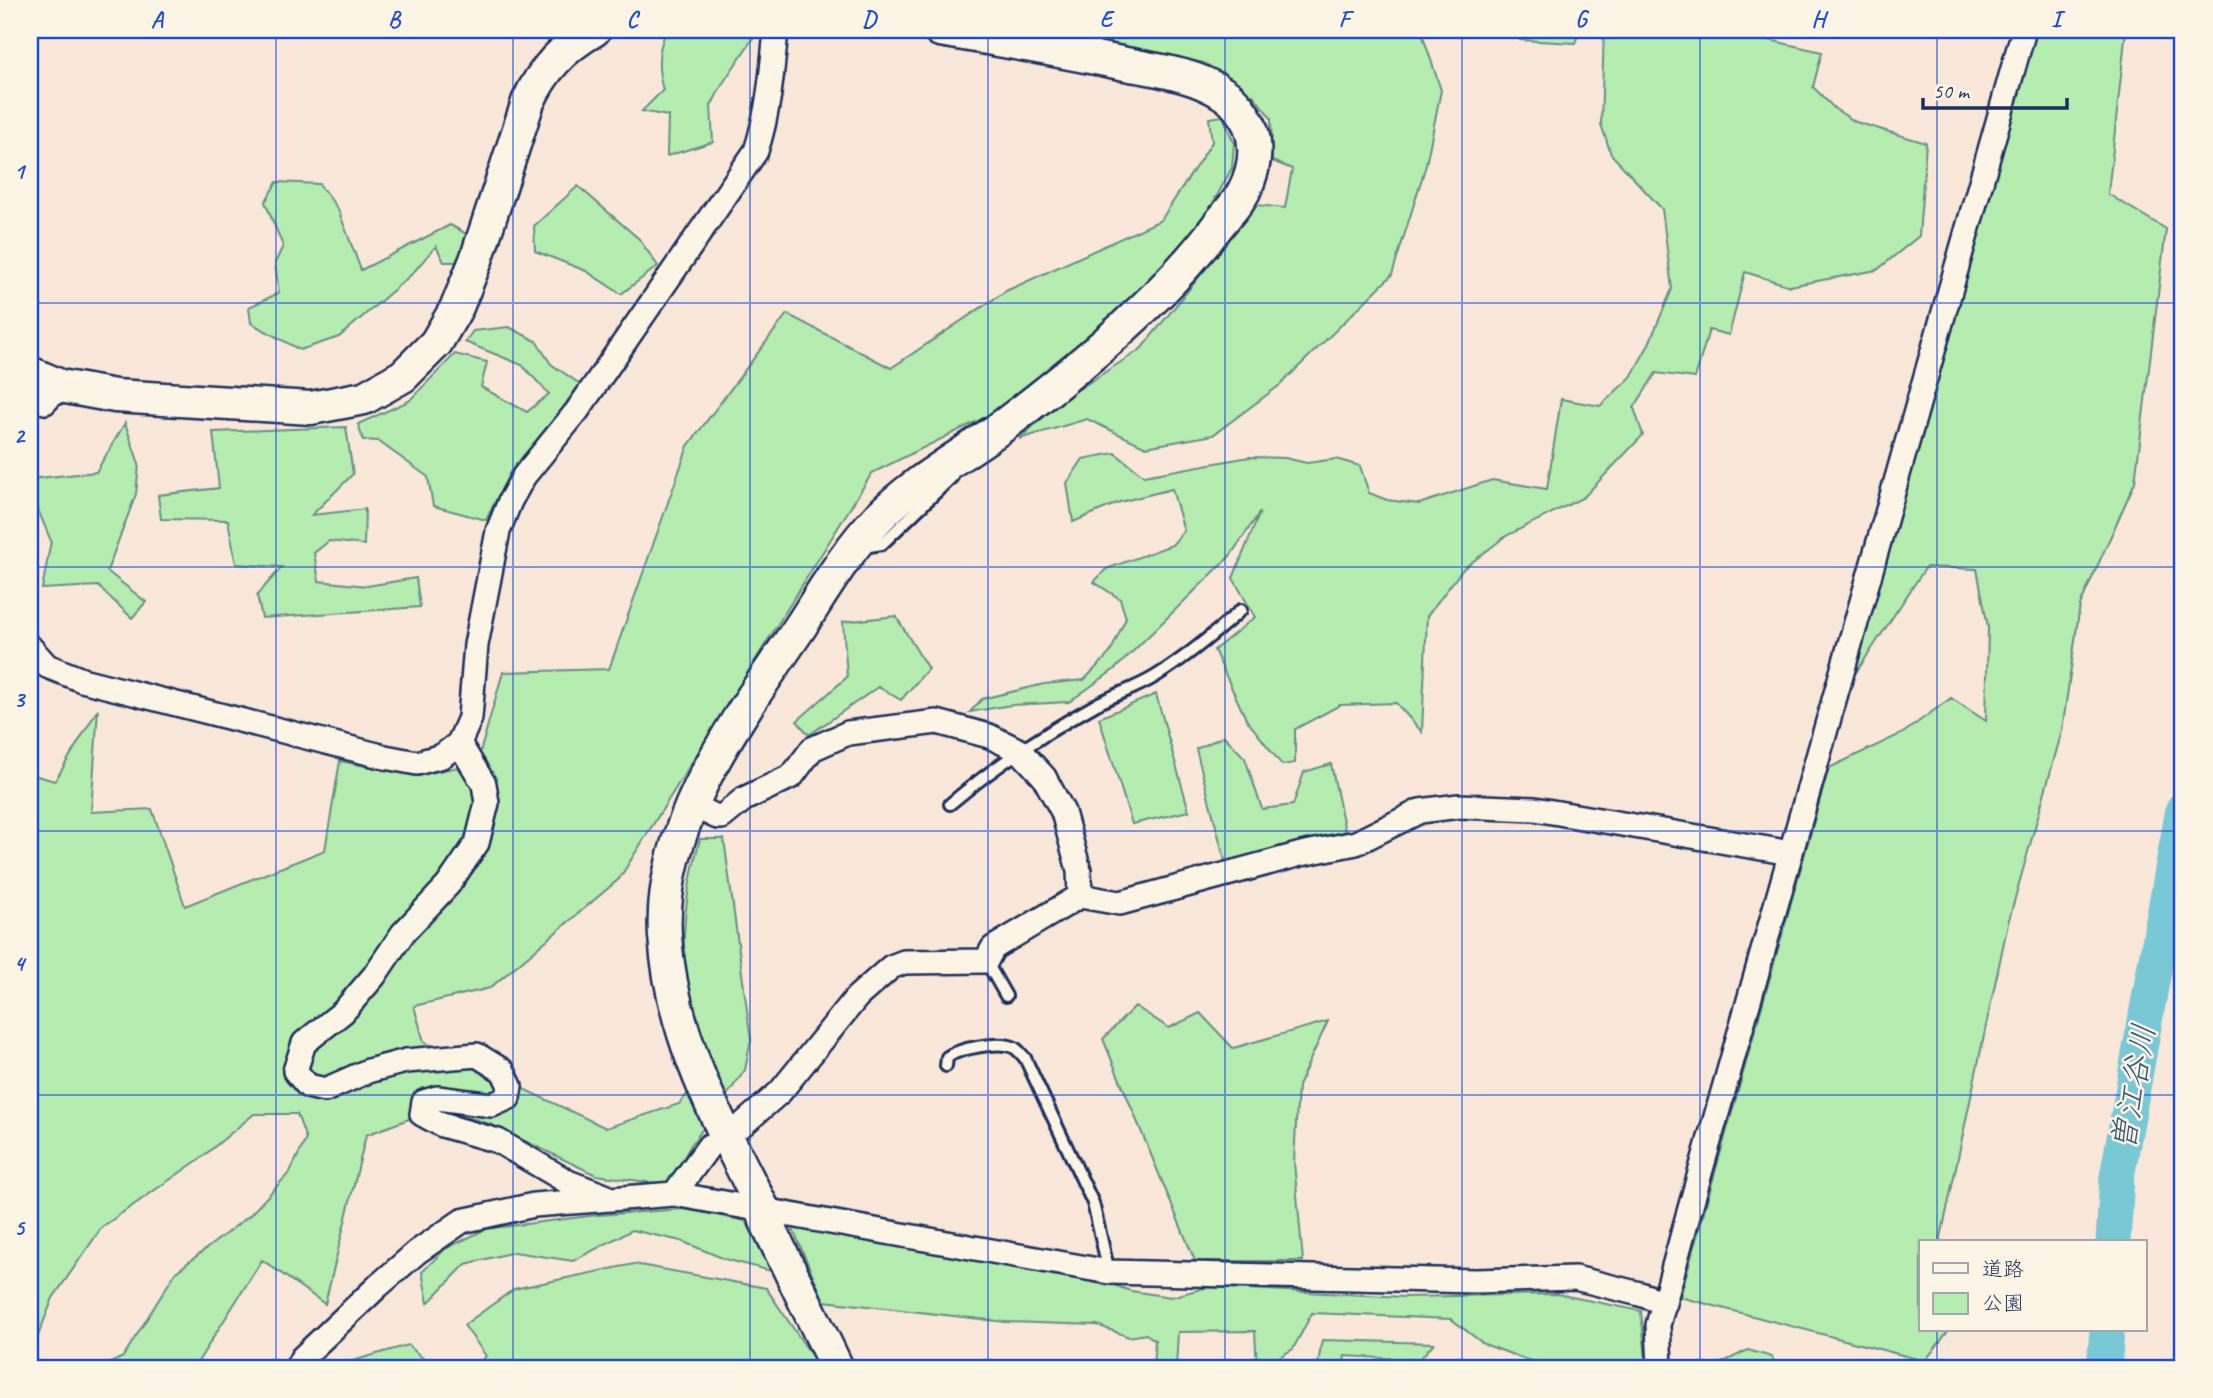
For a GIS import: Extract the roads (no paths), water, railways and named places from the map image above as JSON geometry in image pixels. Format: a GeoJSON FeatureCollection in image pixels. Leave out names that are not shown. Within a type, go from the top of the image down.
{"type":"FeatureCollection","features":[{"type":"Feature","properties":{"kind":"street"},"geometry":{"type":"LineString","coordinates":[[30,373],[61,386],[115,396],[311,408],[365,398],[403,376],[436,343],[457,307],[476,260],[538,79],[556,57],[594,30]]}},
{"type":"Feature","properties":{"kind":"street"},"geometry":{"type":"LineString","coordinates":[[30,647],[47,666],[82,680],[385,757],[417,763],[442,756],[460,743],[470,718],[476,645],[498,531],[510,501],[524,476],[577,411],[756,151],[771,94],[776,30]]}},
{"type":"Feature","properties":{"kind":"street"},"geometry":{"type":"LineString","coordinates":[[837,1368],[698,1078],[675,1006],[665,934],[665,907],[669,876],[678,842],[692,805],[718,755],[761,685],[853,548],[877,519],[916,484],[1010,421],[1144,309],[1202,248],[1243,192],[1255,159],[1249,124],[1238,107],[1226,94],[1188,76],[940,30]]}},
{"type":"Feature","properties":{"kind":"street"},"geometry":{"type":"LineString","coordinates":[[1660,1368],[1657,1336],[1665,1303],[2024,30]]}},
{"type":"Feature","properties":{"kind":"street"},"geometry":{"type":"LineString","coordinates":[[30,397],[45,402],[61,386]]}},
{"type":"Feature","properties":{"kind":"street"},"geometry":{"type":"LineString","coordinates":[[692,805],[722,817],[744,799],[792,776],[812,749],[848,733],[937,722],[989,736],[1020,751],[1044,777],[1063,812],[1079,870],[1080,896]]}},
{"type":"Feature","properties":{"kind":"street"},"geometry":{"type":"LineString","coordinates":[[460,743],[484,784],[487,803],[477,843],[448,886],[403,933],[374,976],[351,1003],[304,1043],[295,1071],[308,1086],[325,1090],[369,1072],[406,1061],[477,1055],[503,1071],[510,1086],[508,1098],[492,1105],[437,1098],[424,1102],[422,1114],[442,1125],[498,1141],[568,1182],[611,1198]]}},
{"type":"Feature","properties":{"kind":"street"},"geometry":{"type":"LineString","coordinates":[[742,1125],[780,1092],[857,997],[891,967],[904,962],[986,961],[993,948],[1080,896],[1120,902],[1301,854],[1356,843],[1420,811],[1459,806],[1535,809],[1791,853]]}},
{"type":"Feature","properties":{"kind":"street"},"geometry":{"type":"LineString","coordinates":[[674,1194],[709,1146]]}},
{"type":"Feature","properties":{"kind":"street"},"geometry":{"type":"LineString","coordinates":[[297,1368],[302,1358],[378,1286],[417,1252],[462,1220],[534,1205],[674,1194],[765,1215],[1109,1272],[1476,1281],[1575,1278],[1665,1303]]}},
{"type":"Feature","properties":{"kind":"lane"},"geometry":{"type":"LineString","coordinates":[[853,548],[882,544],[952,477]]}},
{"type":"Feature","properties":{"kind":"lane"},"geometry":{"type":"LineString","coordinates":[[950,804],[1020,751],[1098,704],[1154,678],[1197,648],[1241,611]]}},
{"type":"Feature","properties":{"kind":"lane"},"geometry":{"type":"LineString","coordinates":[[986,961],[1006,996]]}},
{"type":"Feature","properties":{"kind":"lane"},"geometry":{"type":"LineString","coordinates":[[946,1066],[947,1057],[955,1051],[1003,1043],[1017,1048],[1025,1058],[1093,1203],[1109,1272]]}},
{"type":"Feature","properties":{"kind":"waterway","name":"曽江谷川"},"geometry":{"type":"LineString","coordinates":[[2113,1240],[2117,1177],[2183,809]]}},
{"type":"Feature","properties":{"kind":"waterway","name":"曽江谷川"},"geometry":{"type":"LineString","coordinates":[[2104,1368],[2107,1332]]}}]}
